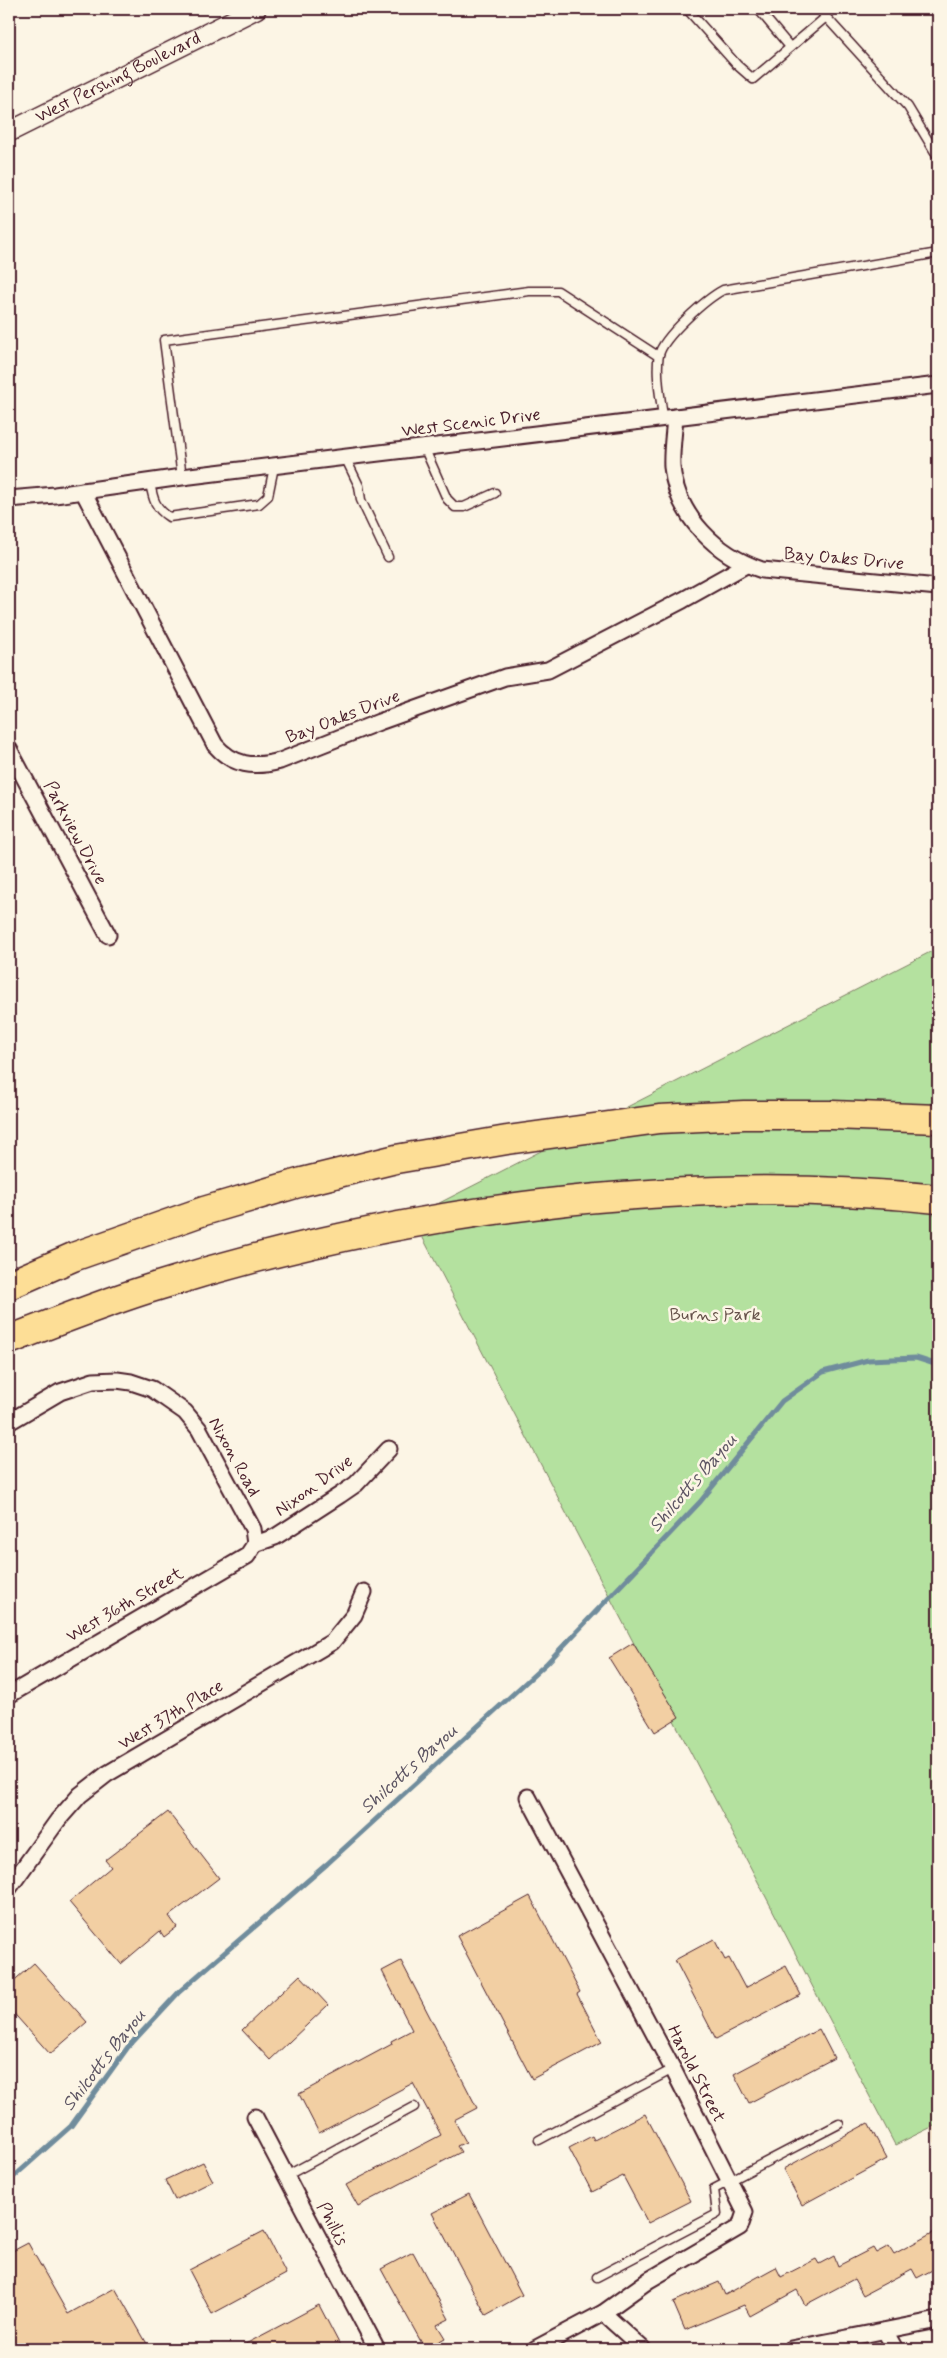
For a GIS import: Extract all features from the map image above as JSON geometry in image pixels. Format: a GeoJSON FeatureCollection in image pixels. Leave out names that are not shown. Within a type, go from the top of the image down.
{"type":"FeatureCollection","features":[{"type":"Feature","properties":{"kind":"highway"},"geometry":{"type":"LineString","coordinates":[[9,1284],[73,1257],[204,1210],[302,1182],[396,1159],[506,1140],[659,1119],[744,1115],[823,1115],[938,1119]]}},
{"type":"Feature","properties":{"kind":"highway"},"geometry":{"type":"LineString","coordinates":[[9,1340],[138,1292],[241,1262],[334,1239],[434,1219],[536,1205],[614,1198],[710,1193],[855,1193],[938,1199]]}},
{"type":"Feature","properties":{"kind":"street","name":"West Pershing Boulevard"},"geometry":{"type":"LineString","coordinates":[[9,132],[256,9]]}},
{"type":"Feature","properties":{"kind":"street","name":"West Scenic Drive"},"geometry":{"type":"LineString","coordinates":[[9,499],[938,385]]}},
{"type":"Feature","properties":{"kind":"street","name":"Bay Oaks Drive"},"geometry":{"type":"LineString","coordinates":[[669,417],[675,485],[684,507],[706,537],[717,547],[746,565],[762,570],[938,587]]}},
{"type":"Feature","properties":{"kind":"street","name":"Bay Oaks Drive"},"geometry":{"type":"LineString","coordinates":[[83,491],[215,745],[222,753],[241,764],[264,765],[280,761],[379,722],[505,677],[548,670],[746,565]]}},
{"type":"Feature","properties":{"kind":"street","name":"Parkview Drive"},"geometry":{"type":"LineString","coordinates":[[9,749],[108,935]]}},
{"type":"Feature","properties":{"kind":"street","name":"Nixon Road"},"geometry":{"type":"LineString","coordinates":[[9,1422],[60,1392],[93,1381],[116,1380],[131,1382],[152,1390],[167,1398],[185,1412],[199,1429],[253,1529],[255,1544]]}},
{"type":"Feature","properties":{"kind":"street","name":"Nixon Drive"},"geometry":{"type":"LineString","coordinates":[[255,1544],[275,1537],[356,1484],[389,1449]]}},
{"type":"Feature","properties":{"kind":"street","name":"West 36th Street"},"geometry":{"type":"LineString","coordinates":[[9,1694],[247,1556],[255,1544]]}},
{"type":"Feature","properties":{"kind":"street","name":"West 37th Place"},"geometry":{"type":"LineString","coordinates":[[9,1888],[58,1820],[80,1795],[108,1774],[332,1642],[354,1615],[364,1592]]}},
{"type":"Feature","properties":{"kind":"street","name":"Harold Street"},"geometry":{"type":"LineString","coordinates":[[528,1796],[673,2069],[745,2212],[740,2227],[648,2280],[604,2313],[535,2349]]}},
{"type":"Feature","properties":{"kind":"street","name":"Phillis"},"geometry":{"type":"LineString","coordinates":[[255,2117],[376,2349]]}},
{"type":"Feature","properties":{"kind":"street"},"geometry":{"type":"LineString","coordinates":[[604,2313],[643,2349]]}},
{"type":"Feature","properties":{"kind":"street"},"geometry":{"type":"LineString","coordinates":[[791,2349],[938,2320]]}},
{"type":"Feature","properties":{"kind":"street"},"geometry":{"type":"LineString","coordinates":[[885,2331],[895,2349]]}},
{"type":"Feature","properties":{"kind":"lane"},"geometry":{"type":"LineString","coordinates":[[687,9],[737,65],[753,78],[826,16]]}},
{"type":"Feature","properties":{"kind":"lane"},"geometry":{"type":"LineString","coordinates":[[758,9],[790,47]]}},
{"type":"Feature","properties":{"kind":"lane"},"geometry":{"type":"LineString","coordinates":[[819,9],[908,107],[938,157]]}},
{"type":"Feature","properties":{"kind":"lane"},"geometry":{"type":"LineString","coordinates":[[669,417],[658,356],[664,343],[713,296],[723,290],[938,253]]}},
{"type":"Feature","properties":{"kind":"lane"},"geometry":{"type":"LineString","coordinates":[[182,477],[164,340],[529,291],[558,291],[658,356]]}},
{"type":"Feature","properties":{"kind":"lane"},"geometry":{"type":"LineString","coordinates":[[424,448],[447,499],[455,507],[464,507],[496,493]]}},
{"type":"Feature","properties":{"kind":"lane"},"geometry":{"type":"LineString","coordinates":[[345,457],[359,486],[361,500],[388,557]]}},
{"type":"Feature","properties":{"kind":"lane"},"geometry":{"type":"LineString","coordinates":[[150,483],[153,501],[169,517],[259,504],[268,496],[274,467]]}},
{"type":"Feature","properties":{"kind":"lane"},"geometry":{"type":"LineString","coordinates":[[539,2140],[673,2069]]}},
{"type":"Feature","properties":{"kind":"lane"},"geometry":{"type":"LineString","coordinates":[[286,2176],[414,2107]]}},
{"type":"Feature","properties":{"kind":"lane"},"geometry":{"type":"LineString","coordinates":[[597,2277],[717,2214],[714,2189],[839,2124]]}},
{"type":"Feature","properties":{"kind":"shaded area"},"geometry":{"type":"Polygon","coordinates":[[[938,2081],[938,2153],[917,2091],[938,2081]]]}},
{"type":"Feature","properties":{"kind":"green space","name":"Burns Park"},"geometry":{"type":"Polygon","coordinates":[[[938,948],[938,2124],[895,2145],[412,1217],[938,948]]]}},
{"type":"Feature","properties":{"kind":"building"},"geometry":{"type":"Polygon","coordinates":[[[633,1643],[679,1717],[655,1732],[609,1658],[633,1643]]]}},
{"type":"Feature","properties":{"kind":"building"},"geometry":{"type":"Polygon","coordinates":[[[168,1812],[219,1878],[169,1916],[177,1927],[164,1937],[160,1931],[121,1964],[69,1902],[111,1867],[105,1860],[168,1812]]]}},
{"type":"Feature","properties":{"kind":"building"},"geometry":{"type":"Polygon","coordinates":[[[530,1896],[580,1992],[577,1994],[602,2042],[532,2079],[457,1936],[530,1896]]]}},
{"type":"Feature","properties":{"kind":"building"},"geometry":{"type":"Polygon","coordinates":[[[714,1939],[725,1960],[729,1958],[745,1988],[786,1966],[801,1995],[716,2039],[675,1960],[714,1939]]]}},
{"type":"Feature","properties":{"kind":"building"},"geometry":{"type":"Polygon","coordinates":[[[401,1961],[477,2108],[454,2120],[466,2142],[457,2146],[461,2152],[358,2206],[346,2185],[441,2135],[413,2083],[319,2133],[299,2094],[392,2044],[391,2041],[412,2030],[382,1971],[401,1961]]]}},
{"type":"Feature","properties":{"kind":"building"},"geometry":{"type":"Polygon","coordinates":[[[34,1963],[87,2022],[50,2054],[9,2008],[9,1985],[34,1963]]]}},
{"type":"Feature","properties":{"kind":"building"},"geometry":{"type":"Polygon","coordinates":[[[300,1975],[328,2005],[270,2060],[242,2030],[300,1975]]]}},
{"type":"Feature","properties":{"kind":"building"},"geometry":{"type":"Polygon","coordinates":[[[819,2029],[834,2058],[749,2103],[734,2074],[819,2029]]]}},
{"type":"Feature","properties":{"kind":"building"},"geometry":{"type":"Polygon","coordinates":[[[645,2114],[691,2201],[648,2223],[623,2176],[592,2192],[569,2148],[592,2136],[594,2140],[645,2114]]]}},
{"type":"Feature","properties":{"kind":"building"},"geometry":{"type":"Polygon","coordinates":[[[868,2123],[887,2159],[802,2205],[783,2169],[868,2123]]]}},
{"type":"Feature","properties":{"kind":"building"},"geometry":{"type":"Polygon","coordinates":[[[203,2162],[213,2181],[175,2200],[165,2180],[203,2162]]]}},
{"type":"Feature","properties":{"kind":"building"},"geometry":{"type":"Polygon","coordinates":[[[469,2194],[522,2295],[486,2315],[432,2213],[469,2194]]]}},
{"type":"Feature","properties":{"kind":"building"},"geometry":{"type":"Polygon","coordinates":[[[938,2230],[938,2267],[917,2278],[912,2269],[863,2295],[854,2279],[805,2305],[797,2290],[750,2316],[744,2305],[685,2330],[673,2302],[719,2282],[725,2295],[776,2267],[781,2277],[816,2259],[819,2264],[834,2256],[838,2266],[873,2248],[876,2253],[889,2246],[894,2254],[938,2230]]]}},
{"type":"Feature","properties":{"kind":"building"},"geometry":{"type":"Polygon","coordinates":[[[264,2231],[286,2274],[212,2314],[189,2270],[264,2231]]]}},
{"type":"Feature","properties":{"kind":"building"},"geometry":{"type":"Polygon","coordinates":[[[28,2243],[68,2314],[115,2288],[150,2349],[9,2349],[9,2253],[28,2243]]]}},
{"type":"Feature","properties":{"kind":"building"},"geometry":{"type":"Polygon","coordinates":[[[413,2252],[449,2319],[437,2325],[445,2338],[425,2349],[381,2269],[413,2252]]]}},
{"type":"Feature","properties":{"kind":"building"},"geometry":{"type":"Polygon","coordinates":[[[319,2305],[342,2349],[236,2349],[291,2320],[319,2305]]]}},
{"type":"Feature","properties":{"kind":"waterway","name":"Shilcotts Bayou"},"geometry":{"type":"LineString","coordinates":[[9,2181],[71,2126],[128,2047],[179,1992],[327,1864],[547,1663],[700,1502],[782,1401],[823,1372],[868,1360],[916,1358],[938,1365]]}}]}
